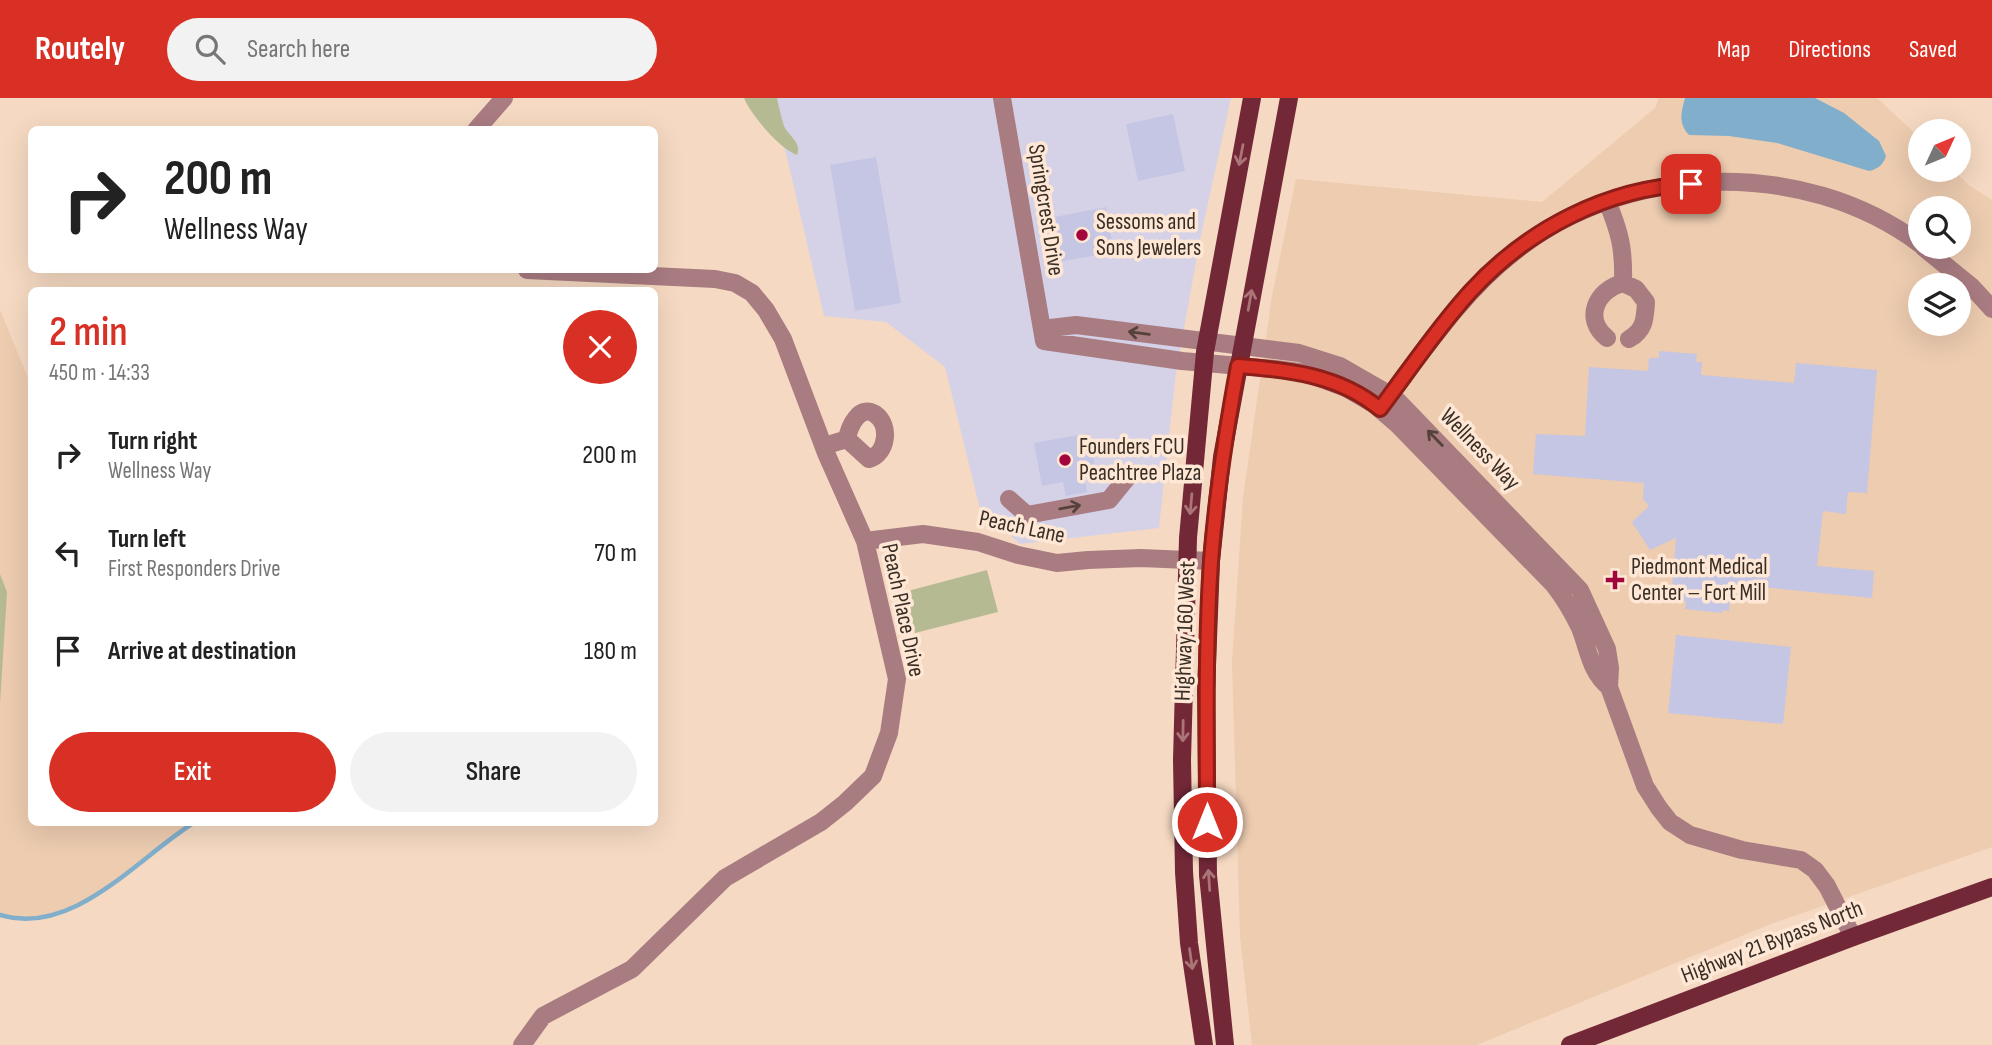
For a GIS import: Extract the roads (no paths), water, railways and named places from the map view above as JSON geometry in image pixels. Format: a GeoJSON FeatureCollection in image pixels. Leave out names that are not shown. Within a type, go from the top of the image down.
{"type":"FeatureCollection","features":[{"type":"Feature","properties":{"kind":"main road","name":"Highway 160 West"},"geometry":{"type":"LineString","coordinates":[[1204,1045],[1189,943],[1184,872],[1182,760],[1187,559],[1207,340],[1252,98]]}},
{"type":"Feature","properties":{"kind":"main road","name":"Highway 160 West"},"geometry":{"type":"LineString","coordinates":[[1229,1044],[1208,875],[1206,691],[1211,561],[1230,365],[1289,98]]}},
{"type":"Feature","properties":{"kind":"main road","name":"Highway 21 Bypass North"},"geometry":{"type":"LineString","coordinates":[[1570,1045],[1992,887]]}},
{"type":"Feature","properties":{"kind":"street"},"geometry":{"type":"LineString","coordinates":[[480,126],[504,98]]}},
{"type":"Feature","properties":{"kind":"street","name":"Springcrest Drive"},"geometry":{"type":"LineString","coordinates":[[1002,98],[1043,335]]}},
{"type":"Feature","properties":{"kind":"street"},"geometry":{"type":"LineString","coordinates":[[1385,402],[1454,311],[1472,290],[1511,254],[1533,237],[1572,214],[1607,201],[1672,185],[1710,182],[1783,187],[1833,199],[1886,221],[1908,236]]}},
{"type":"Feature","properties":{"kind":"street"},"geometry":{"type":"LineString","coordinates":[[1607,201],[1620,233],[1624,252],[1623,283]]}},
{"type":"Feature","properties":{"kind":"street"},"geometry":{"type":"LineString","coordinates":[[1940,259],[1992,309]]}},
{"type":"Feature","properties":{"kind":"street","name":"Peach Place Drive"},"geometry":{"type":"LineString","coordinates":[[522,1045],[543,1016],[632,969],[725,878],[821,822],[873,776],[889,733],[897,679],[865,541],[824,446],[783,339],[766,310],[752,293],[735,283],[715,279],[590,273]]}},
{"type":"Feature","properties":{"kind":"street"},"geometry":{"type":"LineString","coordinates":[[1607,338],[1598,331],[1595,320],[1596,303],[1612,286],[1623,283],[1636,289],[1646,302],[1644,324],[1638,334],[1629,339]]}},
{"type":"Feature","properties":{"kind":"street"},"geometry":{"type":"LineString","coordinates":[[1043,335],[1076,325],[1235,344]]}},
{"type":"Feature","properties":{"kind":"street"},"geometry":{"type":"LineString","coordinates":[[1043,335],[1204,363],[1230,365]]}},
{"type":"Feature","properties":{"kind":"street","name":"Wellness Way"},"geometry":{"type":"LineString","coordinates":[[1235,344],[1277,348],[1324,360],[1364,378],[1434,461],[1538,556],[1580,590],[1600,632],[1611,668],[1609,687],[1645,786],[1651,799],[1671,822],[1690,835],[1742,850],[1801,860],[1815,870],[1827,886],[1853,937]]}},
{"type":"Feature","properties":{"kind":"street","name":"Wellness Way"},"geometry":{"type":"LineString","coordinates":[[1230,365],[1275,369],[1328,380],[1361,396],[1385,402],[1507,512],[1563,597],[1579,626],[1597,677],[1609,687]]}},
{"type":"Feature","properties":{"kind":"street"},"geometry":{"type":"LineString","coordinates":[[824,446],[847,439]]}},
{"type":"Feature","properties":{"kind":"street"},"geometry":{"type":"LineString","coordinates":[[1434,461],[1463,482],[1487,507],[1507,512]]}},
{"type":"Feature","properties":{"kind":"street"},"geometry":{"type":"LineString","coordinates":[[1009,499],[1027,515],[1109,500],[1131,473]]}},
{"type":"Feature","properties":{"kind":"street","name":"Peach Lane"},"geometry":{"type":"LineString","coordinates":[[865,541],[923,534],[978,542],[1057,564],[1115,559],[1211,561]]}},
{"type":"Feature","properties":{"kind":"street"},"geometry":{"type":"LineString","coordinates":[[1554,585],[1574,599],[1590,628],[1600,632]]}},
{"type":"Feature","properties":{"kind":"water"},"geometry":{"type":"Polygon","coordinates":[[[1685,98],[1815,98],[1844,113],[1879,141],[1886,156],[1880,166],[1869,171],[1777,143],[1729,136],[1689,135],[1681,118],[1685,98]]]}},
{"type":"Feature","properties":{"kind":"waterway"},"geometry":{"type":"LineString","coordinates":[[0,915],[27,919],[54,915],[79,904],[104,890],[189,826]]}},
{"type":"Feature","properties":{"kind":"place","name":"Sessoms and Sons Jewelers"},"geometry":{"type":"Point","coordinates":[1082,235]}},
{"type":"Feature","properties":{"kind":"place","name":"Founders FCU Peachtree Plaza"},"geometry":{"type":"Point","coordinates":[1065,460]}},
{"type":"Feature","properties":{"kind":"place","name":"Piedmont Medical Center – Fort Mill"},"geometry":{"type":"Point","coordinates":[1615,580]}}]}
